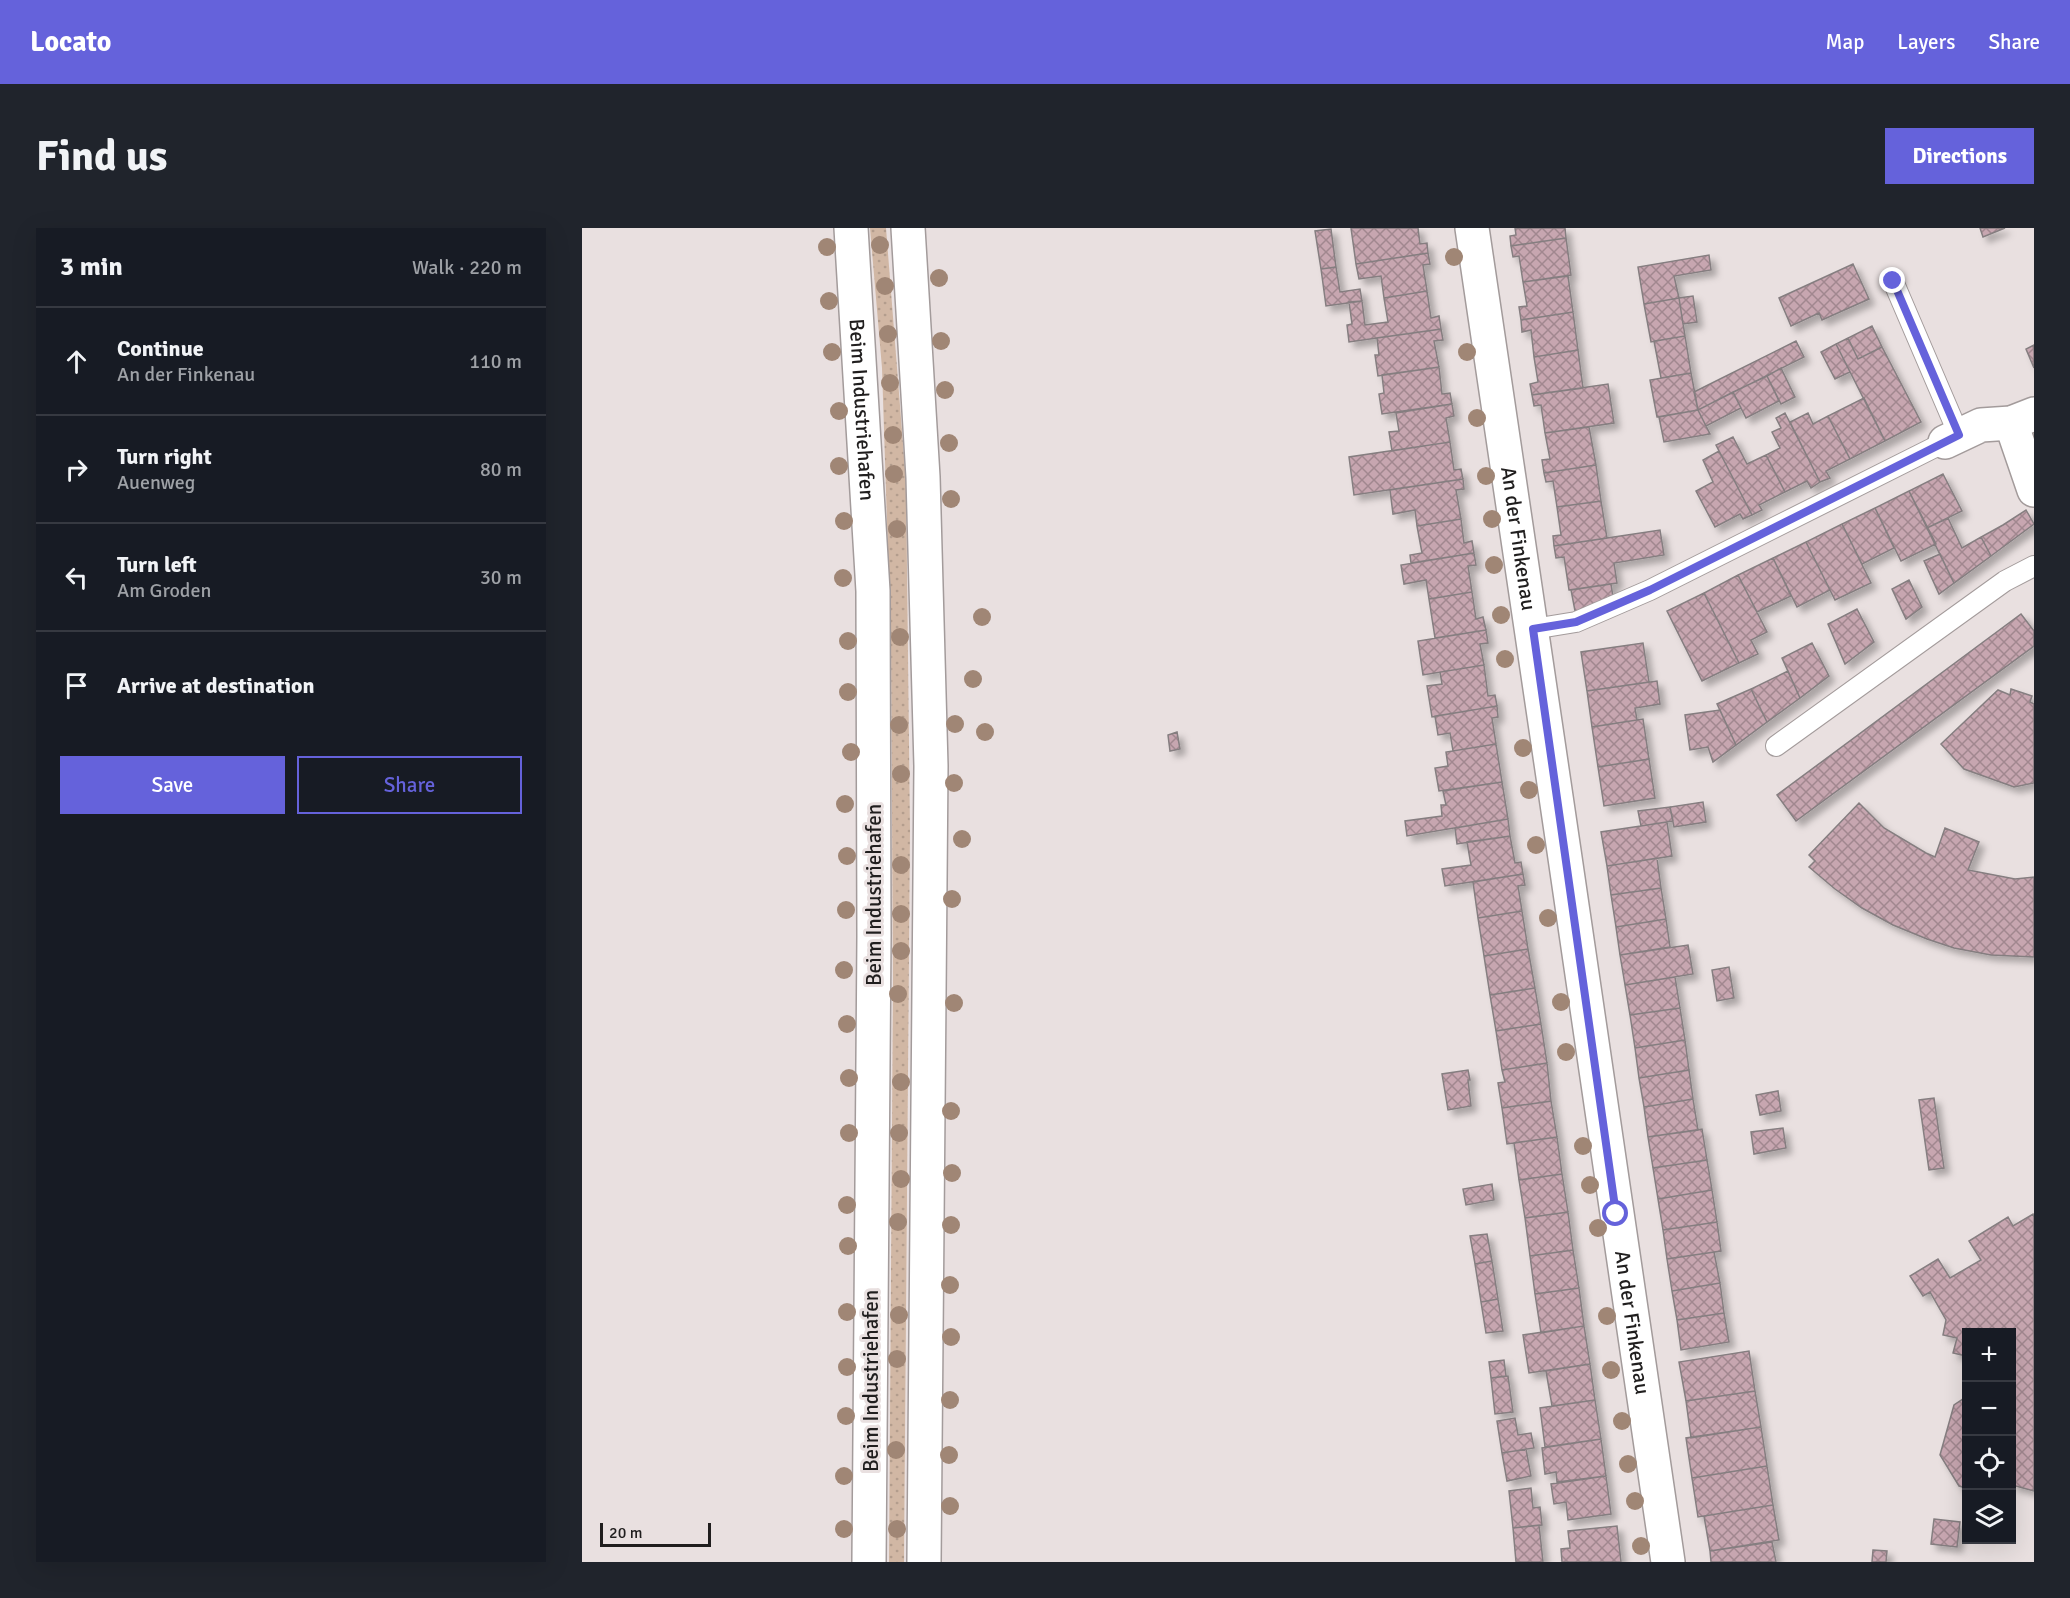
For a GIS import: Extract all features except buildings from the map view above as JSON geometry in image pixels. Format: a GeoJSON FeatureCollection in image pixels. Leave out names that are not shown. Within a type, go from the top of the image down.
{"type":"FeatureCollection","features":[{"type":"Feature","properties":{"kind":"main road","name":"Beim Industriehafen"},"geometry":{"type":"LineString","coordinates":[[851,228],[873,591],[874,948],[869,1562]]}},
{"type":"Feature","properties":{"kind":"main road"},"geometry":{"type":"LineString","coordinates":[[908,228],[923,477],[931,766],[924,1562]]}},
{"type":"Feature","properties":{"kind":"main road","name":"An der Finkenau"},"geometry":{"type":"LineString","coordinates":[[1472,228],[1533,629],[1668,1562]]}},
{"type":"Feature","properties":{"kind":"main road"},"geometry":{"type":"LineString","coordinates":[[1952,439],[1981,425],[2022,419],[2034,490]]}},
{"type":"Feature","properties":{"kind":"lane"},"geometry":{"type":"LineString","coordinates":[[1533,629],[1576,622],[1650,590],[1952,439],[1893,281]]}},
{"type":"Feature","properties":{"kind":"lane"},"geometry":{"type":"LineString","coordinates":[[1776,746],[2005,582],[2034,566]]}},
{"type":"Feature","properties":{"kind":"shaded area"},"geometry":{"type":"Polygon","coordinates":[[[870,228],[886,228],[906,482],[910,830],[904,1562],[889,1562],[893,982],[891,646],[882,368],[870,228]]]}},
{"type":"Feature","properties":{"kind":"route"},"geometry":{"type":"LineString","coordinates":[[1616,1214],[1533,629],[1576,622],[1650,590],[1959,435],[1893,281]]}}]}
